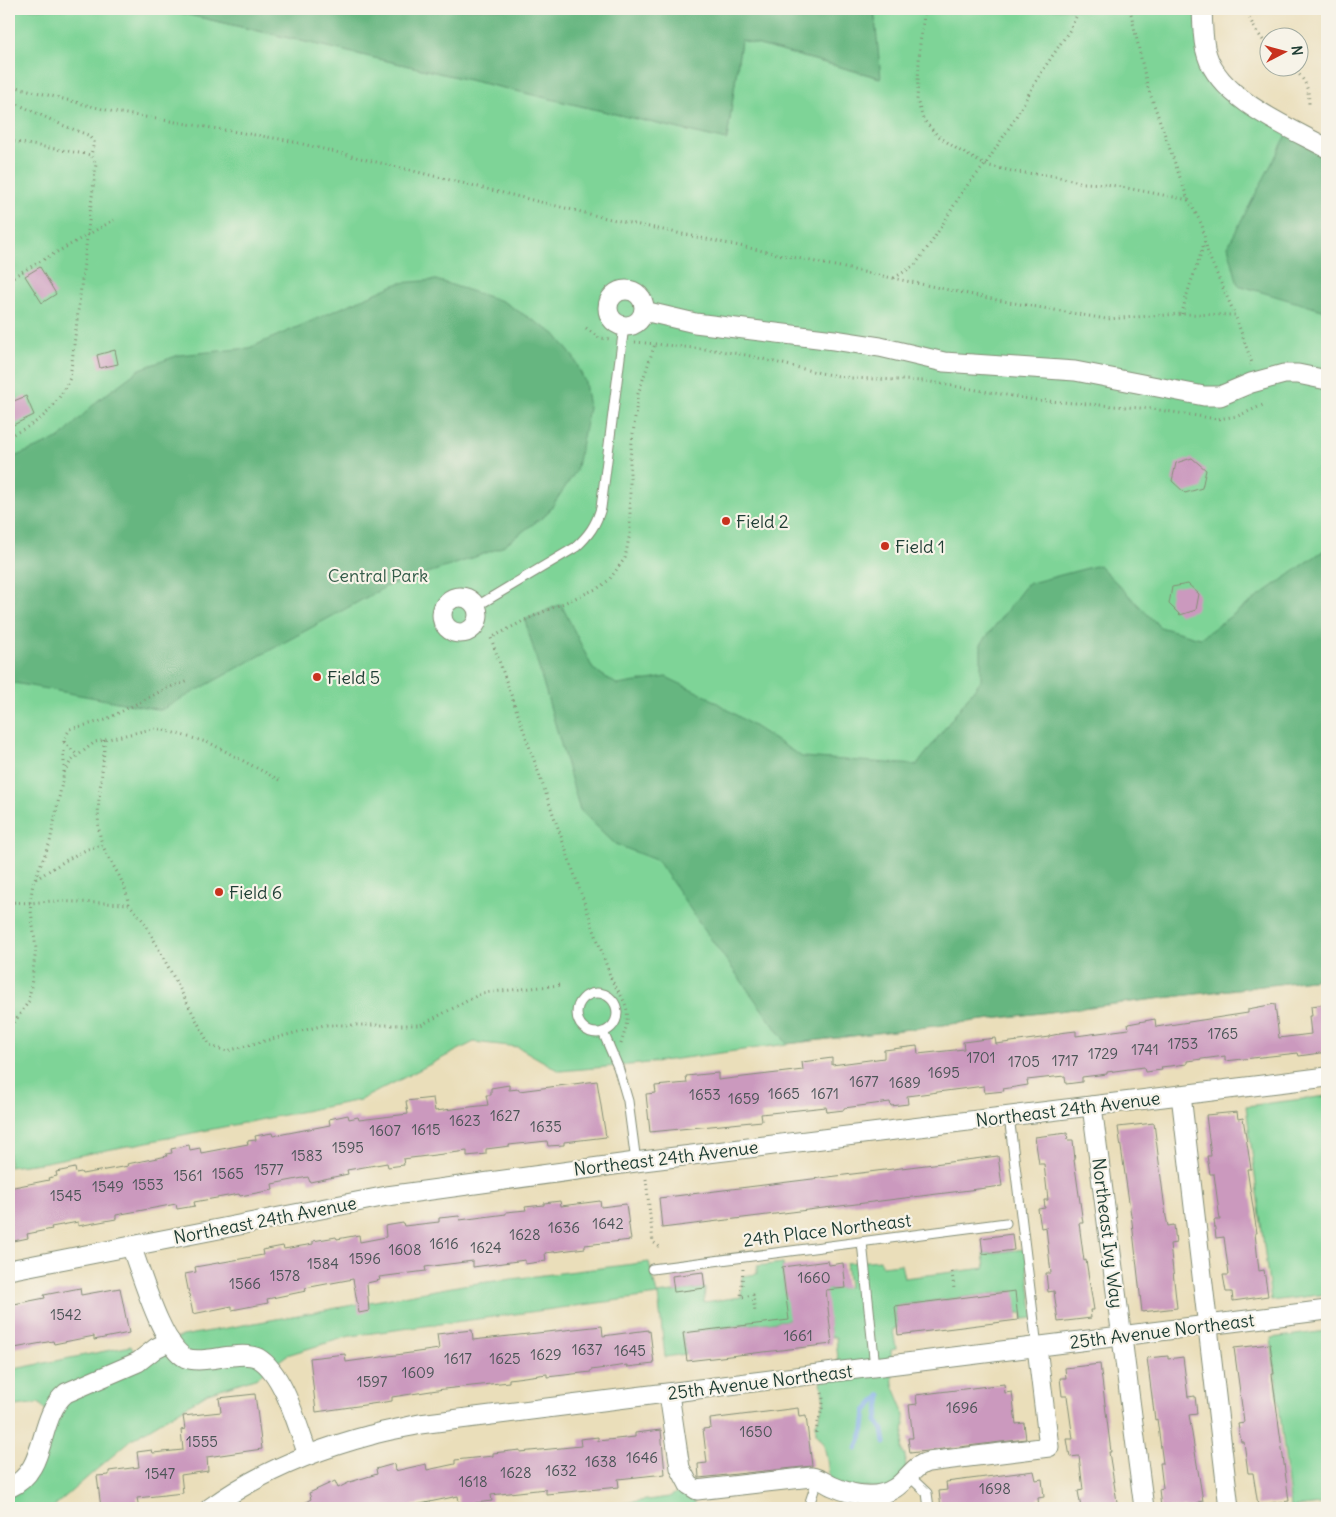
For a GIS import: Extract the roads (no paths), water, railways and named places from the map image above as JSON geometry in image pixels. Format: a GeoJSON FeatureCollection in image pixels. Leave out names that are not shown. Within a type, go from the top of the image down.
{"type":"FeatureCollection","features":[{"type":"Feature","properties":{"kind":"street"},"geometry":{"type":"LineString","coordinates":[[1202,9],[1207,55],[1225,84],[1276,123],[1327,148]]}},
{"type":"Feature","properties":{"kind":"street"},"geometry":{"type":"LineString","coordinates":[[628,289],[634,291],[642,299],[644,311],[638,321],[623,333],[608,314],[608,302],[616,292],[628,289]]}},
{"type":"Feature","properties":{"kind":"street"},"geometry":{"type":"LineString","coordinates":[[644,311],[694,323],[880,347],[944,362],[1074,371],[1204,396],[1220,396],[1260,380],[1284,374],[1298,374],[1327,380]]}},
{"type":"Feature","properties":{"kind":"street","name":"Northeast 24th Avenue"},"geometry":{"type":"LineString","coordinates":[[9,1270],[388,1196],[636,1162],[1327,1077]]}},
{"type":"Feature","properties":{"kind":"street"},"geometry":{"type":"LineString","coordinates":[[1181,1095],[1229,1508]]}},
{"type":"Feature","properties":{"kind":"street","name":"Northeast Ivy Way"},"geometry":{"type":"LineString","coordinates":[[1092,1106],[1144,1508]]}},
{"type":"Feature","properties":{"kind":"street"},"geometry":{"type":"LineString","coordinates":[[131,1246],[163,1329],[175,1348],[187,1358],[200,1359],[245,1355],[257,1357],[270,1367],[289,1404],[308,1455]]}},
{"type":"Feature","properties":{"kind":"street","name":"25th Avenue Northeast"},"geometry":{"type":"LineString","coordinates":[[210,1508],[242,1487],[308,1455],[371,1434],[420,1424],[1327,1310]]}},
{"type":"Feature","properties":{"kind":"street"},"geometry":{"type":"LineString","coordinates":[[9,1488],[31,1470],[43,1443],[50,1415],[58,1399],[66,1393],[138,1362],[156,1348],[170,1341]]}},
{"type":"Feature","properties":{"kind":"street"},"geometry":{"type":"LineString","coordinates":[[669,1394],[680,1468],[689,1485],[697,1490],[811,1477],[818,1478],[850,1494],[866,1496],[882,1494],[894,1489],[910,1476],[921,1463],[1049,1447],[1037,1346]]}},
{"type":"Feature","properties":{"kind":"lane"},"geometry":{"type":"LineString","coordinates":[[477,606],[576,547],[588,536],[597,522],[601,508],[623,333]]}},
{"type":"Feature","properties":{"kind":"lane"},"geometry":{"type":"LineString","coordinates":[[596,994],[608,997],[616,1007],[616,1019],[609,1030],[603,1032],[590,1032],[580,1023],[577,1017],[580,1003],[590,995],[596,994]]}},
{"type":"Feature","properties":{"kind":"lane"},"geometry":{"type":"LineString","coordinates":[[603,1032],[618,1067],[628,1101],[636,1162]]}},
{"type":"Feature","properties":{"kind":"lane"},"geometry":{"type":"LineString","coordinates":[[1009,1116],[1037,1346]]}},
{"type":"Feature","properties":{"kind":"lane","name":"24th Place Northeast"},"geometry":{"type":"LineString","coordinates":[[652,1269],[1006,1223]]}},
{"type":"Feature","properties":{"kind":"lane"},"geometry":{"type":"LineString","coordinates":[[862,1242],[875,1367]]}},
{"type":"Feature","properties":{"kind":"lane"},"geometry":{"type":"LineString","coordinates":[[910,1476],[927,1492],[929,1508]]}},
{"type":"Feature","properties":{"kind":"lane"},"geometry":{"type":"LineString","coordinates":[[808,1508],[818,1478]]}},
{"type":"Feature","properties":{"kind":"waterway"},"geometry":{"type":"LineString","coordinates":[[857,1449],[864,1429],[866,1411],[881,1395]]}},
{"type":"Feature","properties":{"kind":"waterway"},"geometry":{"type":"LineString","coordinates":[[881,1397],[877,1421],[883,1430],[885,1443]]}},
{"type":"Feature","properties":{"kind":"place","name":"Field 2"},"geometry":{"type":"Point","coordinates":[726,521]}},
{"type":"Feature","properties":{"kind":"place","name":"Field 1"},"geometry":{"type":"Point","coordinates":[885,546]}},
{"type":"Feature","properties":{"kind":"place","name":"Field 5"},"geometry":{"type":"Point","coordinates":[317,677]}},
{"type":"Feature","properties":{"kind":"place","name":"Field 6"},"geometry":{"type":"Point","coordinates":[219,892]}},
{"type":"Feature","properties":{"kind":"park label","name":"Central Park"},"geometry":{"type":"Point","coordinates":[378,575]}}]}
